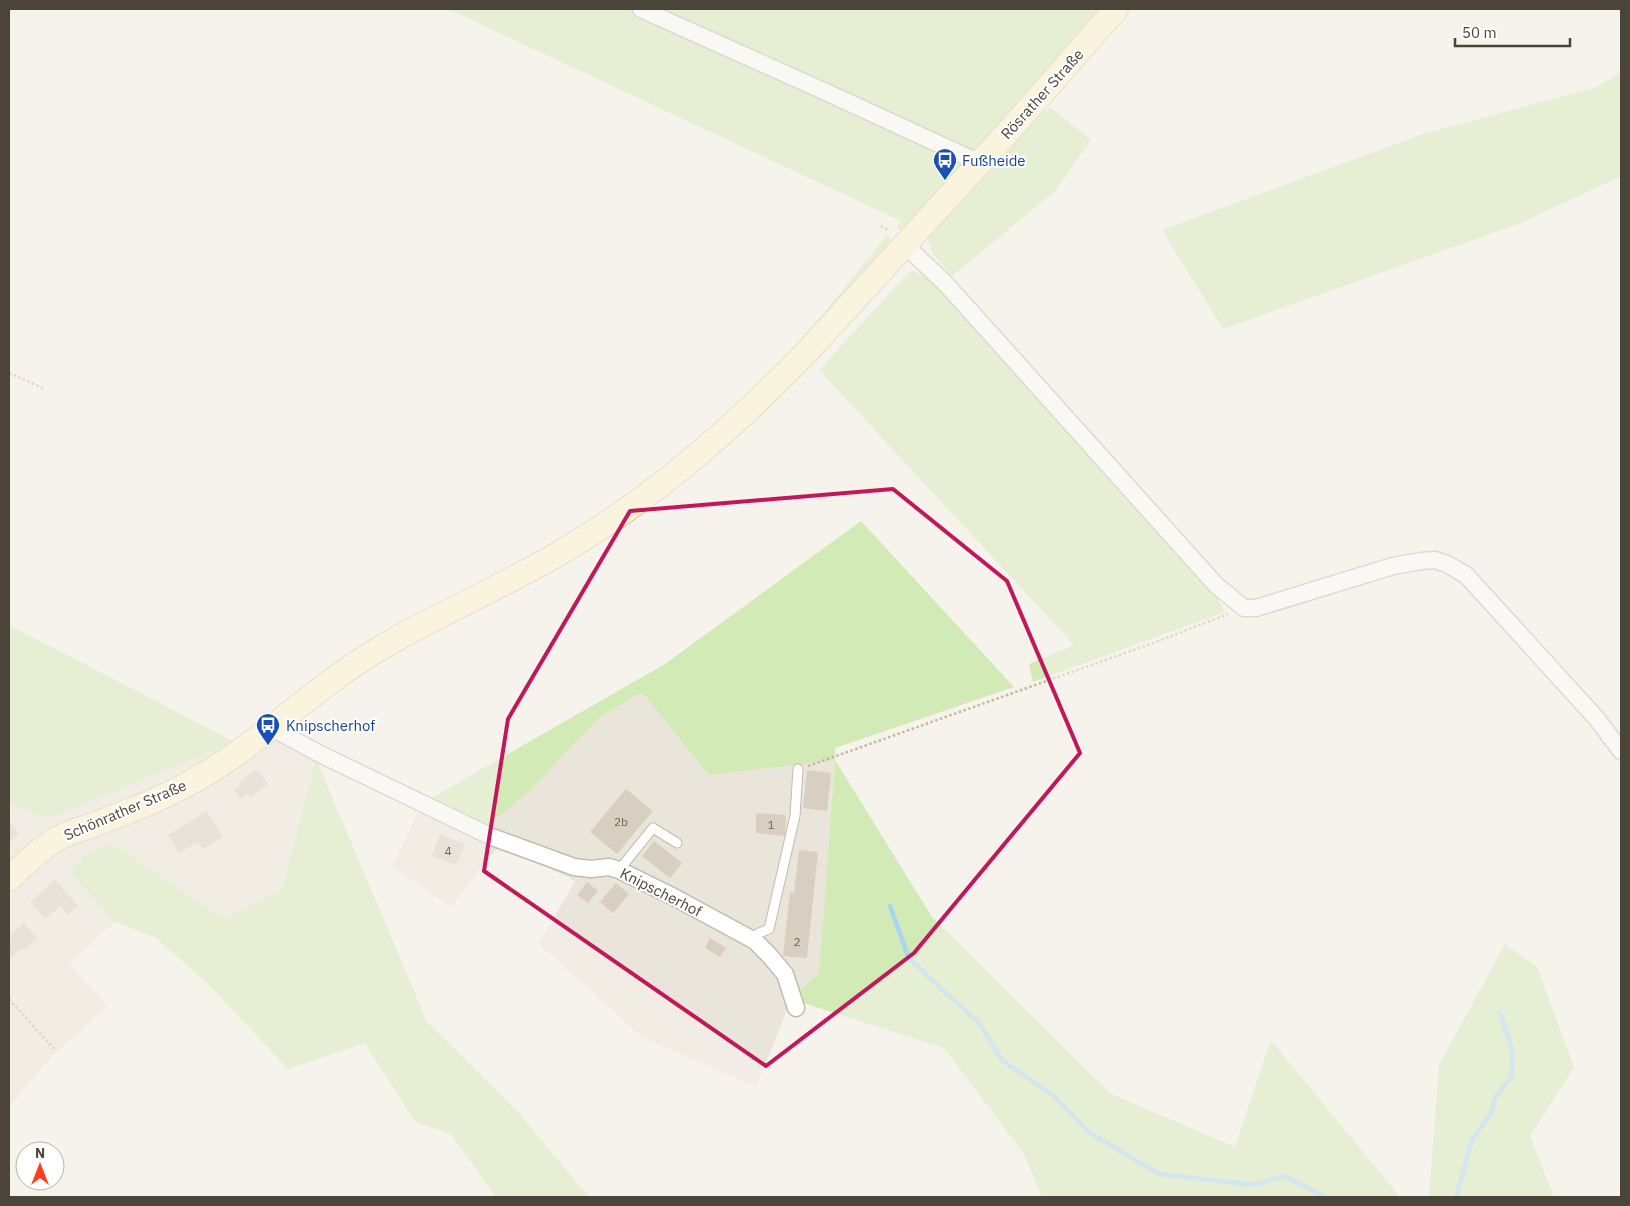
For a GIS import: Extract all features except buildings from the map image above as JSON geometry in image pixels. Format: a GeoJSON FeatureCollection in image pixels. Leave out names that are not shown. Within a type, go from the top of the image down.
{"type":"FeatureCollection","features":[{"type":"Feature","properties":{"kind":"street"},"geometry":{"type":"LineString","coordinates":[[641,9],[980,163]]}},
{"type":"Feature","properties":{"kind":"street","name":"Rösrather Straße"},"geometry":{"type":"LineString","coordinates":[[845,311],[1063,71],[1116,9]]}},
{"type":"Feature","properties":{"kind":"street"},"geometry":{"type":"LineString","coordinates":[[905,246],[946,284],[1216,585],[1244,608],[1256,608],[1393,566],[1435,560],[1447,564],[1466,575],[1592,713],[1621,751]]}},
{"type":"Feature","properties":{"kind":"street","name":"Schönrather Straße"},"geometry":{"type":"LineString","coordinates":[[9,879],[44,847],[67,833],[130,811],[194,781],[224,763],[343,673],[379,649],[558,554],[611,521],[660,486],[708,447],[768,391],[845,311]]}},
{"type":"Feature","properties":{"kind":"street","name":"Knipscherhof"},"geometry":{"type":"LineString","coordinates":[[272,728],[320,754],[492,837],[574,867],[591,869],[609,867],[619,870],[657,888],[750,939],[769,955],[785,974],[796,1008]]}},
{"type":"Feature","properties":{"kind":"lane"},"geometry":{"type":"LineString","coordinates":[[750,939],[769,929],[795,816],[798,770]]}},
{"type":"Feature","properties":{"kind":"lane"},"geometry":{"type":"LineString","coordinates":[[619,870],[653,828],[677,843]]}},
{"type":"Feature","properties":{"kind":"path"},"geometry":{"type":"LineString","coordinates":[[9,373],[43,388]]}},
{"type":"Feature","properties":{"kind":"path"},"geometry":{"type":"LineString","coordinates":[[798,770],[1156,642],[1244,608]]}},
{"type":"Feature","properties":{"kind":"path"},"geometry":{"type":"LineString","coordinates":[[9,998],[56,1051]]}},
{"type":"Feature","properties":{"kind":"highlighted area"},"geometry":{"type":"Polygon","coordinates":[[[893,489],[1007,581],[1080,753],[914,953],[766,1066],[484,871],[508,719],[630,511],[893,489]]]}},
{"type":"Feature","properties":{"kind":"shaded area"},"geometry":{"type":"Polygon","coordinates":[[[642,691],[709,775],[835,759],[819,973],[791,1000],[756,1087],[642,1037],[539,944],[575,881],[500,844],[451,907],[392,866],[419,810],[531,789],[601,716],[642,691]]]}},
{"type":"Feature","properties":{"kind":"shaded area"},"geometry":{"type":"Polygon","coordinates":[[[278,738],[316,759],[282,890],[224,919],[116,846],[81,859],[70,874],[115,922],[69,963],[108,1006],[50,1058],[9,1107],[9,802],[47,819],[235,742],[278,738]]]}},
{"type":"Feature","properties":{"kind":"green space"},"geometry":{"type":"Polygon","coordinates":[[[448,9],[631,9],[928,147],[969,163],[908,234],[896,227],[901,221],[448,9]]]}},
{"type":"Feature","properties":{"kind":"green space"},"geometry":{"type":"Polygon","coordinates":[[[650,9],[1096,9],[1101,15],[978,151],[962,150],[650,9]]]}},
{"type":"Feature","properties":{"kind":"green space"},"geometry":{"type":"Polygon","coordinates":[[[1621,72],[1621,176],[1521,223],[1223,329],[1162,230],[1423,134],[1594,88],[1621,72]]]}},
{"type":"Feature","properties":{"kind":"green space"},"geometry":{"type":"Polygon","coordinates":[[[1050,107],[1091,140],[1054,192],[952,276],[933,254],[927,238],[1024,132],[1050,107]]]}},
{"type":"Feature","properties":{"kind":"green space"},"geometry":{"type":"Polygon","coordinates":[[[887,235],[897,244],[796,347],[887,235]]]}},
{"type":"Feature","properties":{"kind":"green space"},"geometry":{"type":"Polygon","coordinates":[[[911,270],[931,280],[1211,587],[1225,612],[1033,682],[1029,664],[1074,645],[819,370],[911,270]]]}},
{"type":"Feature","properties":{"kind":"green space"},"geometry":{"type":"Polygon","coordinates":[[[861,521],[1014,687],[835,748],[835,760],[709,775],[642,692],[601,716],[531,789],[485,828],[426,801],[665,664],[861,521]]]}},
{"type":"Feature","properties":{"kind":"green space"},"geometry":{"type":"Polygon","coordinates":[[[9,626],[235,742],[47,819],[9,802],[9,626]]]}},
{"type":"Feature","properties":{"kind":"green space"},"geometry":{"type":"Polygon","coordinates":[[[316,759],[427,1022],[517,1111],[589,1197],[496,1197],[451,1134],[415,1122],[365,1043],[288,1069],[209,985],[156,938],[115,922],[70,873],[90,852],[102,847],[116,846],[224,919],[282,890],[316,759]]]}},
{"type":"Feature","properties":{"kind":"green space"},"geometry":{"type":"Polygon","coordinates":[[[835,760],[932,917],[1111,1094],[1235,1147],[1271,1040],[1400,1197],[1042,1197],[1024,1154],[944,1048],[791,999],[819,973],[835,760]]]}},
{"type":"Feature","properties":{"kind":"green space"},"geometry":{"type":"Polygon","coordinates":[[[1505,944],[1537,967],[1574,1067],[1530,1136],[1554,1197],[1429,1197],[1439,1065],[1505,944]]]}},
{"type":"Feature","properties":{"kind":"waterway"},"geometry":{"type":"LineString","coordinates":[[890,906],[909,959],[979,1023],[1002,1060],[1053,1095],[1090,1133],[1159,1174],[1253,1185],[1284,1176],[1325,1197]]}},
{"type":"Feature","properties":{"kind":"waterway"},"geometry":{"type":"LineString","coordinates":[[1456,1197],[1472,1140],[1492,1111],[1495,1097],[1511,1078],[1513,1053],[1501,1015]]}},
{"type":"Feature","properties":{"kind":"place","name":"Fußheide"},"geometry":{"type":"Point","coordinates":[945,181]}},
{"type":"Feature","properties":{"kind":"place","name":"Knipscherhof"},"geometry":{"type":"Point","coordinates":[268,746]}}]}
